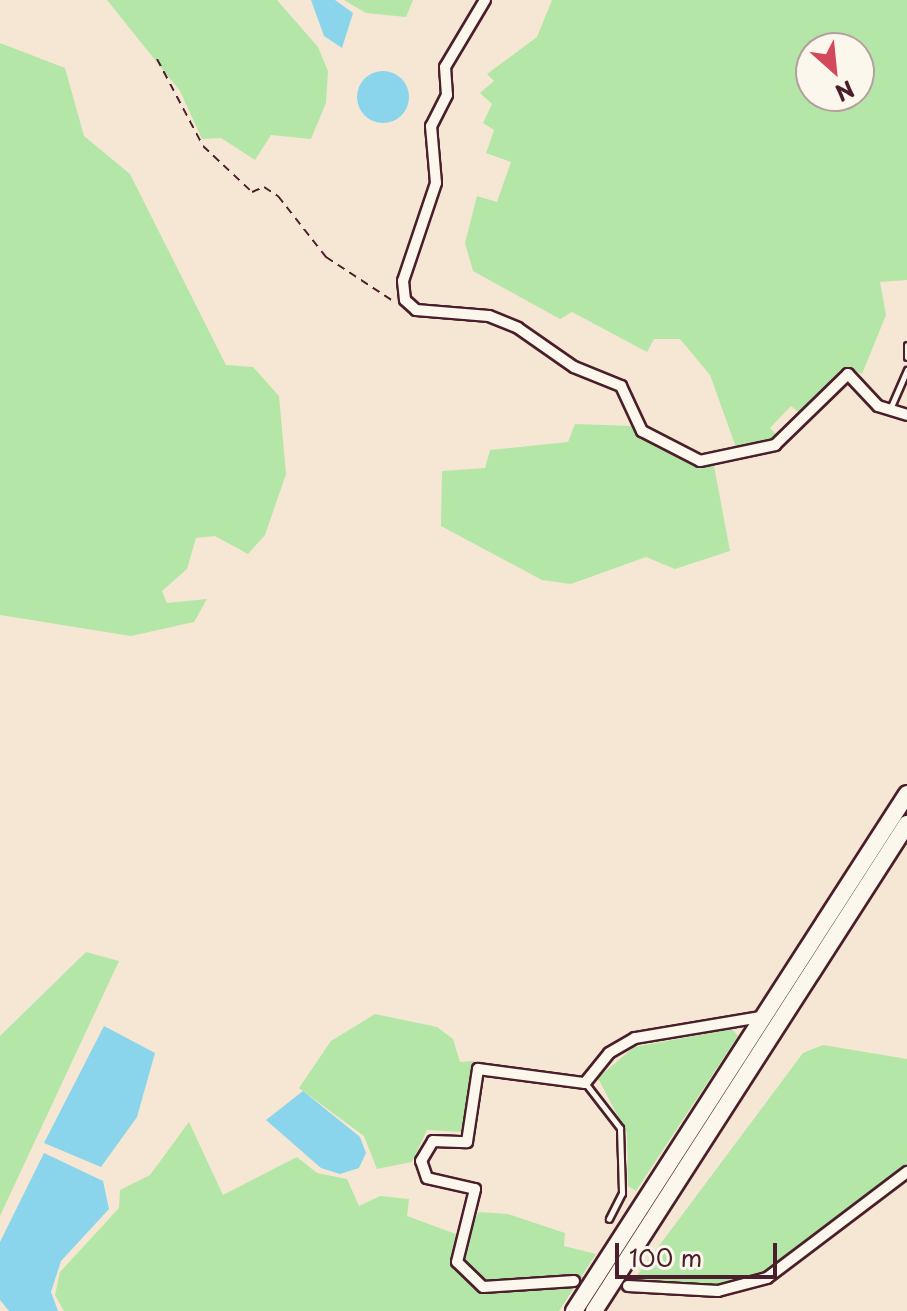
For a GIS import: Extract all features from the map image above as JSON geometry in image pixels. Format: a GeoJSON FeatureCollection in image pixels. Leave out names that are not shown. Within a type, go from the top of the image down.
{"type":"FeatureCollection","features":[{"type":"Feature","properties":{"kind":"main road"},"geometry":{"type":"LineString","coordinates":[[574,1311],[907,794]]}},
{"type":"Feature","properties":{"kind":"main road"},"geometry":{"type":"LineString","coordinates":[[594,1311],[907,824]]}},
{"type":"Feature","properties":{"kind":"street"},"geometry":{"type":"LineString","coordinates":[[485,0],[445,67],[447,95],[432,122],[436,183],[402,289],[416,310],[489,316],[518,328],[574,367],[621,386],[642,431],[700,461],[775,445],[844,375],[890,409],[907,415]]}},
{"type":"Feature","properties":{"kind":"street"},"geometry":{"type":"LineString","coordinates":[[574,1281],[472,1284],[456,1258],[475,1189],[427,1178],[421,1161],[433,1141],[467,1142],[478,1069],[585,1083],[609,1053],[635,1038],[766,1016]]}},
{"type":"Feature","properties":{"kind":"street"},"geometry":{"type":"LineString","coordinates":[[628,1286],[703,1291],[756,1282],[792,1264],[907,1172]]}},
{"type":"Feature","properties":{"kind":"lane"},"geometry":{"type":"LineString","coordinates":[[907,345],[907,357]]}},
{"type":"Feature","properties":{"kind":"lane"},"geometry":{"type":"LineString","coordinates":[[890,409],[907,370]]}},
{"type":"Feature","properties":{"kind":"lane"},"geometry":{"type":"LineString","coordinates":[[585,1083],[620,1128],[622,1193],[609,1219]]}},
{"type":"Feature","properties":{"kind":"path"},"geometry":{"type":"LineString","coordinates":[[157,59],[203,146],[252,192],[264,187],[278,196],[326,257],[416,310]]}},
{"type":"Feature","properties":{"kind":"green space"},"geometry":{"type":"Polygon","coordinates":[[[107,0],[277,0],[318,47],[328,71],[326,103],[311,139],[271,135],[255,160],[221,138],[202,139],[180,91],[107,0]]]}},
{"type":"Feature","properties":{"kind":"green space"},"geometry":{"type":"Polygon","coordinates":[[[344,0],[413,0],[406,17],[366,13],[344,0]]]}},
{"type":"Feature","properties":{"kind":"green space"},"geometry":{"type":"Polygon","coordinates":[[[552,0],[907,0],[907,280],[880,282],[886,315],[862,374],[847,367],[802,415],[791,406],[770,428],[780,438],[738,453],[710,375],[680,339],[654,339],[647,352],[572,312],[560,319],[473,271],[465,243],[477,196],[497,202],[511,162],[486,153],[494,130],[483,123],[492,104],[480,93],[494,81],[487,74],[537,37],[552,0]]]}},
{"type":"Feature","properties":{"kind":"green space"},"geometry":{"type":"Polygon","coordinates":[[[0,43],[65,68],[84,136],[130,174],[226,365],[253,367],[279,396],[286,474],[265,535],[248,554],[215,536],[196,538],[187,569],[162,591],[167,603],[207,599],[194,622],[131,636],[0,615],[0,43]]]}},
{"type":"Feature","properties":{"kind":"green space"},"geometry":{"type":"Polygon","coordinates":[[[575,424],[633,426],[694,464],[714,466],[730,551],[675,569],[646,557],[571,584],[542,580],[441,526],[442,471],[485,468],[490,450],[568,442],[575,424]]]}},
{"type":"Feature","properties":{"kind":"green space"},"geometry":{"type":"Polygon","coordinates":[[[86,952],[119,961],[0,1216],[0,1036],[86,952]]]}},
{"type":"Feature","properties":{"kind":"green space"},"geometry":{"type":"Polygon","coordinates":[[[375,1014],[437,1027],[453,1039],[460,1062],[474,1061],[465,1132],[427,1130],[412,1162],[377,1169],[364,1136],[299,1088],[331,1041],[375,1014]]]}},
{"type":"Feature","properties":{"kind":"green space"},"geometry":{"type":"Polygon","coordinates":[[[732,1029],[738,1036],[636,1191],[628,1186],[627,1134],[598,1078],[634,1047],[732,1029]]]}},
{"type":"Feature","properties":{"kind":"green space"},"geometry":{"type":"Polygon","coordinates":[[[823,1045],[907,1059],[907,1166],[768,1274],[716,1286],[632,1282],[803,1053],[823,1045]]]}},
{"type":"Feature","properties":{"kind":"green space"},"geometry":{"type":"Polygon","coordinates":[[[189,1122],[223,1195],[297,1157],[317,1173],[347,1179],[359,1206],[380,1196],[409,1199],[407,1216],[464,1237],[479,1212],[508,1214],[565,1233],[564,1246],[596,1254],[559,1311],[64,1311],[55,1295],[60,1272],[119,1208],[120,1190],[150,1175],[189,1122]]]}},
{"type":"Feature","properties":{"kind":"water"},"geometry":{"type":"Polygon","coordinates":[[[311,0],[335,0],[353,13],[342,48],[324,36],[311,0]]]}},
{"type":"Feature","properties":{"kind":"water"},"geometry":{"type":"Polygon","coordinates":[[[383,71],[401,79],[409,97],[401,115],[383,123],[365,115],[357,97],[365,79],[383,71]]]}},
{"type":"Feature","properties":{"kind":"water"},"geometry":{"type":"Polygon","coordinates":[[[104,1026],[155,1053],[137,1117],[101,1167],[44,1143],[104,1026]]]}},
{"type":"Feature","properties":{"kind":"water"},"geometry":{"type":"Polygon","coordinates":[[[303,1091],[360,1137],[366,1153],[359,1168],[340,1174],[321,1168],[266,1120],[303,1091]]]}},
{"type":"Feature","properties":{"kind":"water"},"geometry":{"type":"Polygon","coordinates":[[[44,1153],[103,1181],[109,1209],[61,1261],[51,1292],[58,1311],[9,1311],[0,1300],[0,1242],[44,1153]]]}},
{"type":"Feature","properties":{"kind":"tunnel"},"geometry":{"type":"LineString","coordinates":[[574,1281],[628,1286]]}}]}
